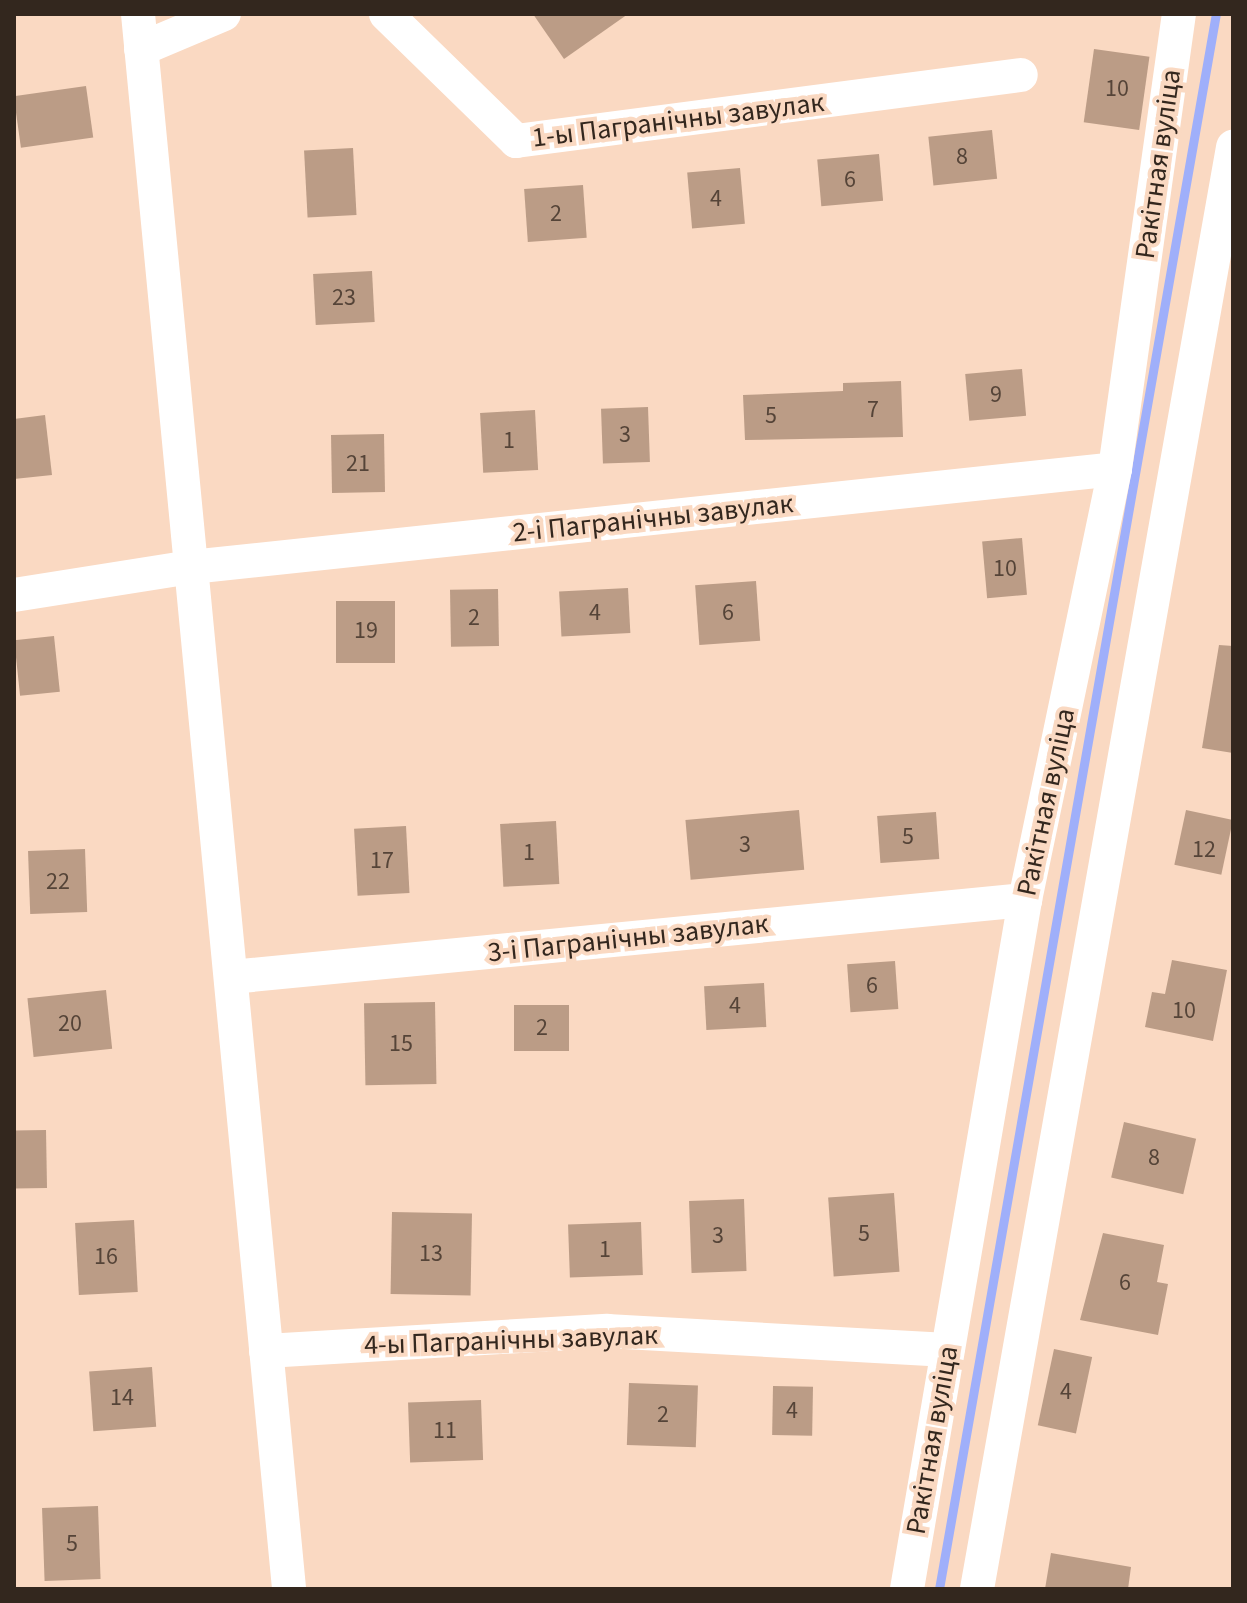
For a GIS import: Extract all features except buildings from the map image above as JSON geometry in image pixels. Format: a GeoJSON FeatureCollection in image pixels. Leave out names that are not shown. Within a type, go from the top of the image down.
{"type":"FeatureCollection","features":[{"type":"Feature","properties":{"kind":"street"},"geometry":{"type":"LineString","coordinates":[[138,14],[289,1589]]}},
{"type":"Feature","properties":{"kind":"street"},"geometry":{"type":"LineString","coordinates":[[141,49],[224,14]]}},
{"type":"Feature","properties":{"kind":"street","name":"1-ы Пагранічны завулак"},"geometry":{"type":"LineString","coordinates":[[386,14],[516,141],[1021,75]]}},
{"type":"Feature","properties":{"kind":"street","name":"Ракітная вуліца"},"geometry":{"type":"LineString","coordinates":[[907,1589],[1025,900],[1115,469],[1179,14]]}},
{"type":"Feature","properties":{"kind":"street"},"geometry":{"type":"LineString","coordinates":[[977,1589],[1233,147]]}},
{"type":"Feature","properties":{"kind":"street","name":"2-і Пагранічны завулак"},"geometry":{"type":"LineString","coordinates":[[14,595],[191,567],[1115,469]]}},
{"type":"Feature","properties":{"kind":"street","name":"3-і Пагранічны завулак"},"geometry":{"type":"LineString","coordinates":[[231,977],[1025,900]]}},
{"type":"Feature","properties":{"kind":"street","name":"4-ы Пагранічны завулак"},"geometry":{"type":"LineString","coordinates":[[266,1351],[607,1331],[947,1350]]}},
{"type":"Feature","properties":{"kind":"waterway"},"geometry":{"type":"LineString","coordinates":[[939,1589],[1216,14]]}}]}
